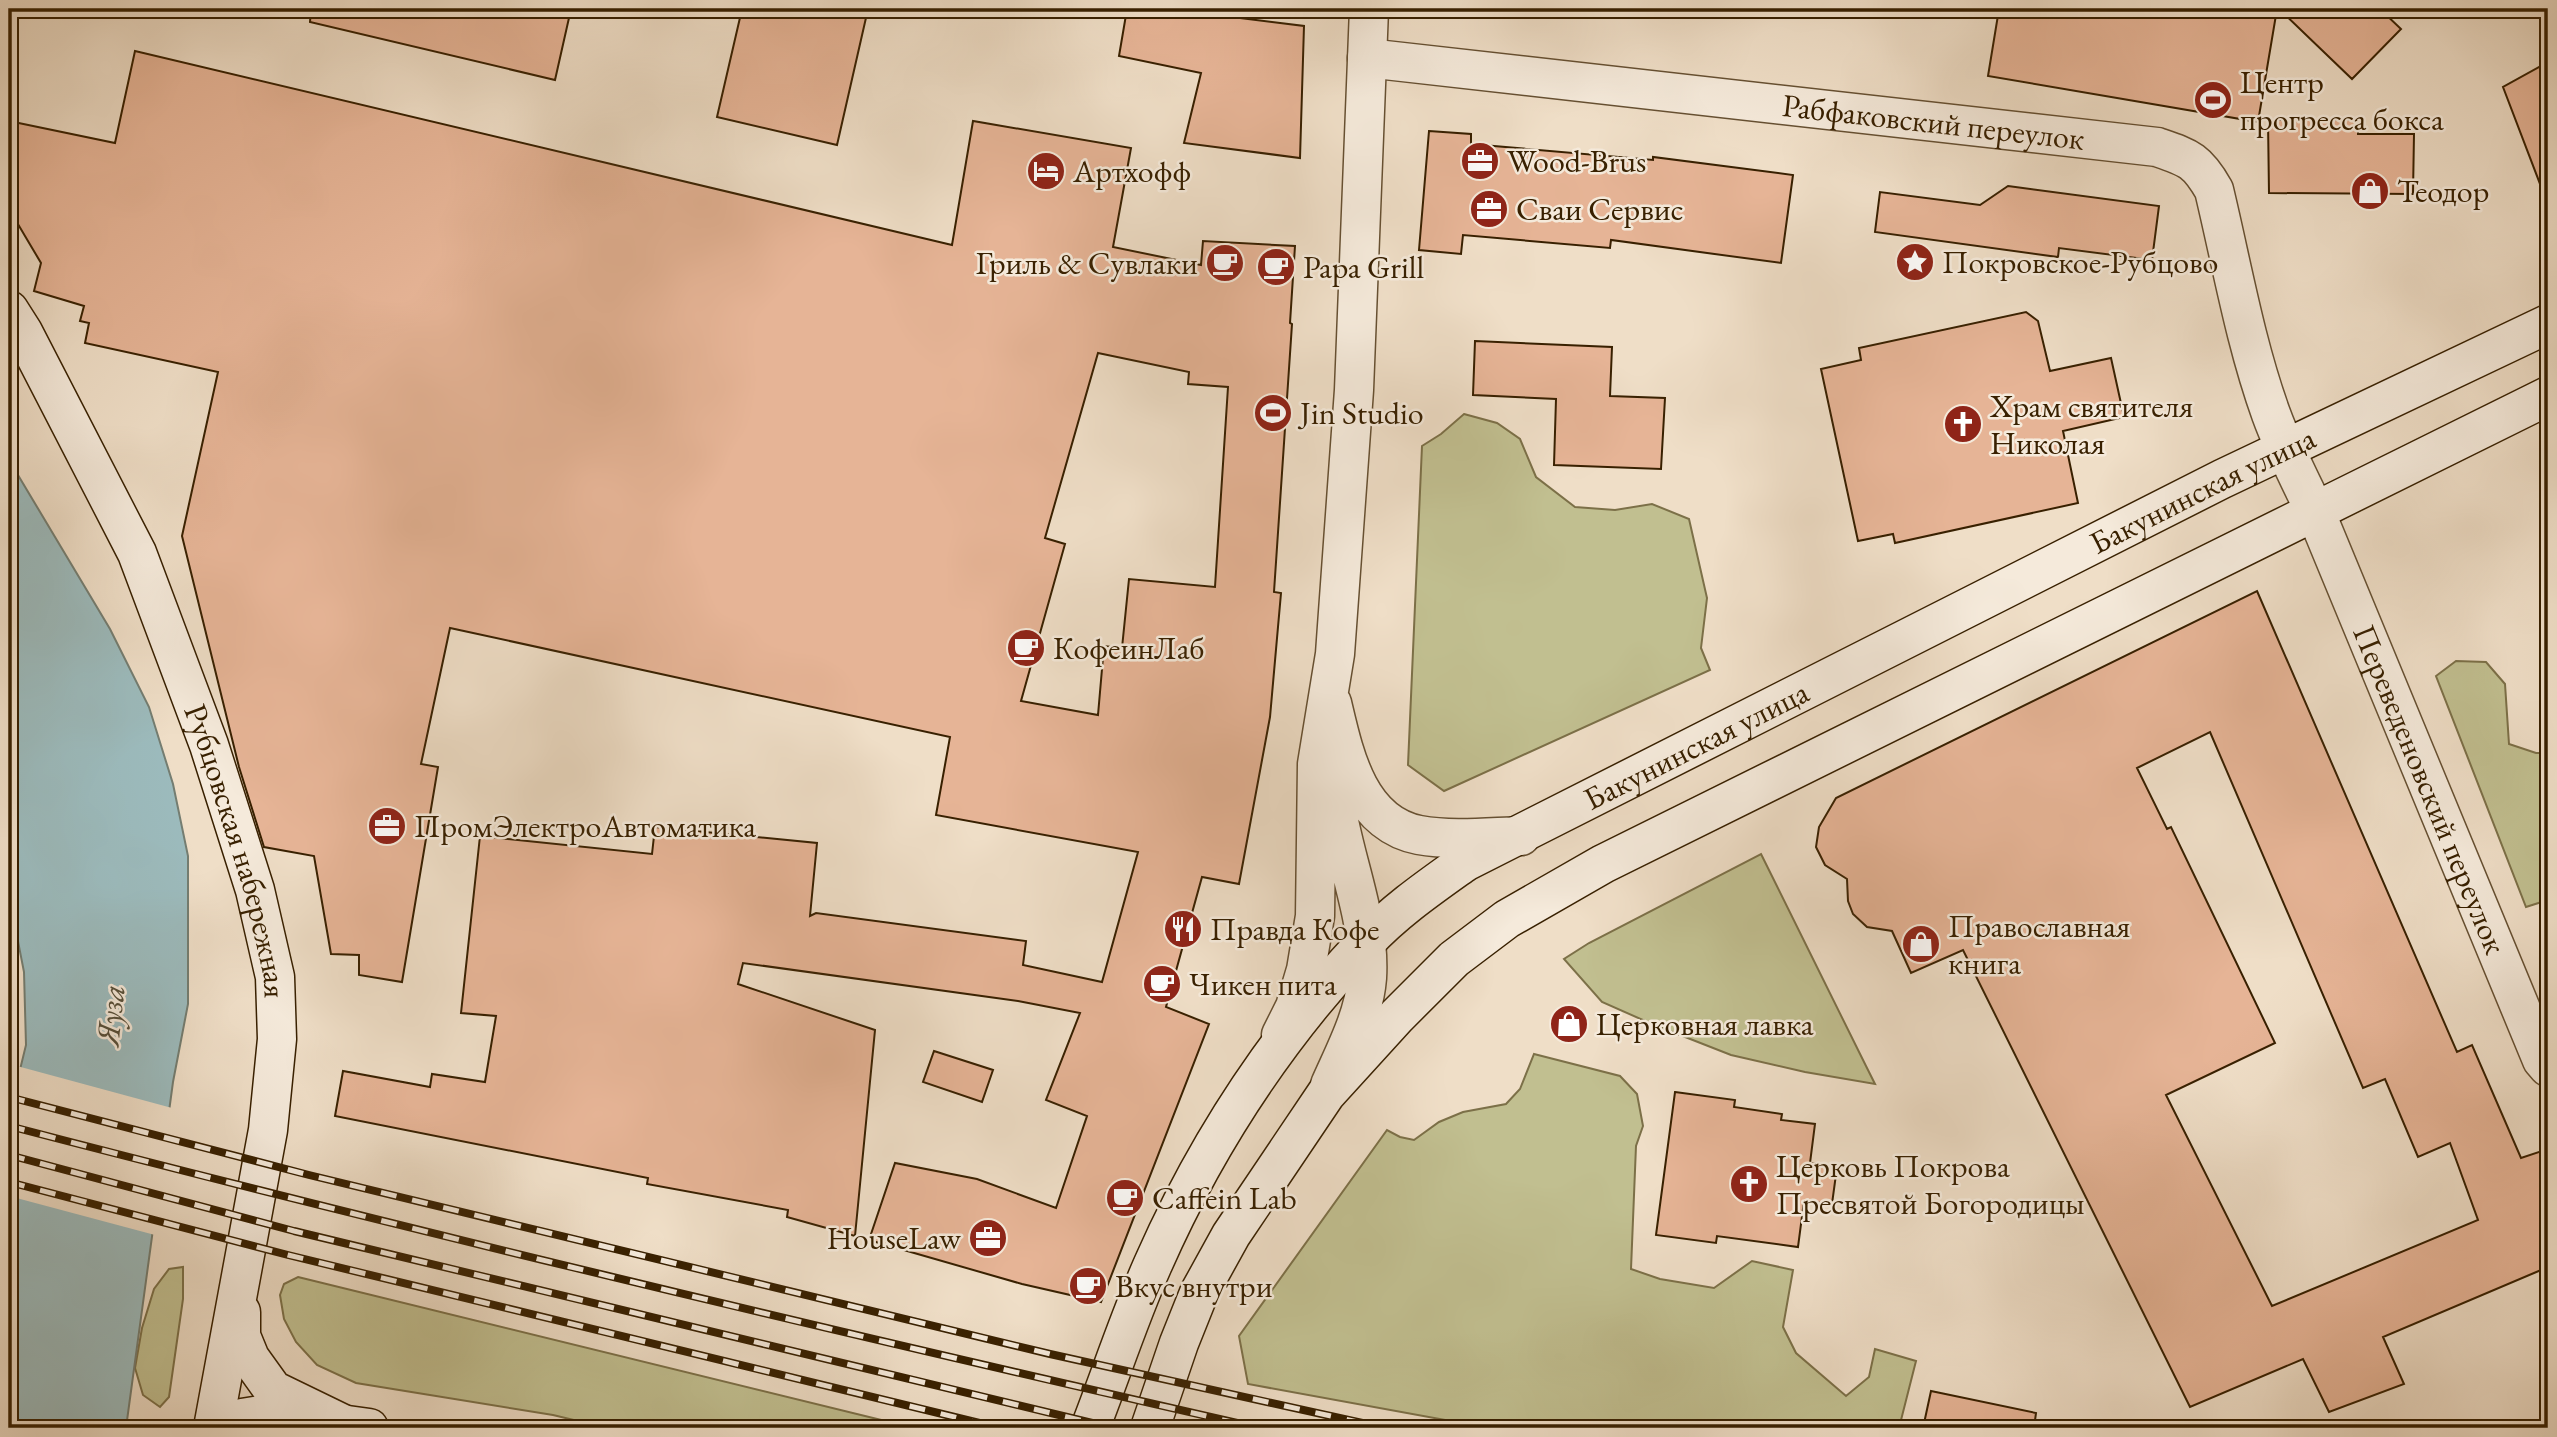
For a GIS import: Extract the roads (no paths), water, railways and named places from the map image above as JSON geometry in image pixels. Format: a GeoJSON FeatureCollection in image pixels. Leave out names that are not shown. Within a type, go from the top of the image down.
{"type":"FeatureCollection","features":[{"type":"Feature","properties":{"kind":"main road"},"geometry":{"type":"LineString","coordinates":[[1274,1050],[1295,1007],[1313,933],[1317,764],[1335,654],[1354,390],[1369,9]]}},
{"type":"Feature","properties":{"kind":"main road","name":"Рабфаковский переулок"},"geometry":{"type":"LineString","coordinates":[[1367,58],[2157,148],[2187,157],[2203,170],[2214,190],[2252,355],[2285,450],[2315,511]]}},
{"type":"Feature","properties":{"kind":"main road","name":"Рубцовская набережная"},"geometry":{"type":"LineString","coordinates":[[9,310],[23,332],[137,553],[209,745],[255,890],[275,977],[277,1039],[268,1130],[213,1428]]}},
{"type":"Feature","properties":{"kind":"main road","name":"Бакунинская улица"},"geometry":{"type":"LineString","coordinates":[[1090,1428],[1153,1265],[1197,1173],[1274,1050],[1366,942],[1423,892],[1465,862],[2210,485],[2548,324]]}},
{"type":"Feature","properties":{"kind":"main road","name":"Бакунинская улица"},"geometry":{"type":"LineString","coordinates":[[1150,1428],[1199,1293],[1231,1235],[1326,1094],[1397,1016],[1454,959],[1507,919],[1615,858],[2548,396]]}},
{"type":"Feature","properties":{"kind":"main road","name":"Переведеновский переулок"},"geometry":{"type":"LineString","coordinates":[[2315,511],[2542,1060],[2548,1067]]}},
{"type":"Feature","properties":{"kind":"main road"},"geometry":{"type":"LineString","coordinates":[[1329,692],[1352,773],[1365,799],[1390,824],[1416,835],[1447,838],[1521,836]]}},
{"type":"Feature","properties":{"kind":"main road"},"geometry":{"type":"LineString","coordinates":[[1326,1094],[1354,1031],[1367,979],[1366,942],[1336,808],[1330,763],[1329,692]]}},
{"type":"Feature","properties":{"kind":"main road"},"geometry":{"type":"LineString","coordinates":[[240,1280],[241,1336],[250,1357],[273,1390],[355,1425]]}},
{"type":"Feature","properties":{"kind":"main road"},"geometry":{"type":"LineString","coordinates":[[226,1428],[242,1418],[268,1414],[355,1425]]}},
{"type":"Feature","properties":{"kind":"water","name":"Яуза"},"geometry":{"type":"Polygon","coordinates":[[[9,460],[110,629],[149,707],[173,784],[188,856],[188,1004],[173,1082],[126,1428],[9,1428],[9,1115],[26,1045],[24,972],[9,895],[9,460]]]}},
{"type":"Feature","properties":{"kind":"railway"},"geometry":{"type":"LineString","coordinates":[[9,1097],[309,1175],[1050,1354],[1385,1428]]}},
{"type":"Feature","properties":{"kind":"railway"},"geometry":{"type":"LineString","coordinates":[[9,1126],[633,1282],[1259,1428]]}},
{"type":"Feature","properties":{"kind":"railway"},"geometry":{"type":"LineString","coordinates":[[9,1155],[294,1231],[1113,1428]]}},
{"type":"Feature","properties":{"kind":"railway"},"geometry":{"type":"LineString","coordinates":[[9,1182],[288,1255],[1000,1428]]}},
{"type":"Feature","properties":{"kind":"place","name":"Центр прогресса бокса"},"geometry":{"type":"Point","coordinates":[2213,100]}},
{"type":"Feature","properties":{"kind":"place","name":"Wood-Brus"},"geometry":{"type":"Point","coordinates":[1480,161]}},
{"type":"Feature","properties":{"kind":"place","name":"Артхофф"},"geometry":{"type":"Point","coordinates":[1046,171]}},
{"type":"Feature","properties":{"kind":"place","name":"Теодор"},"geometry":{"type":"Point","coordinates":[2370,191]}},
{"type":"Feature","properties":{"kind":"place","name":"Сваи Сервис"},"geometry":{"type":"Point","coordinates":[1489,209]}},
{"type":"Feature","properties":{"kind":"place","name":"Покровское-Рубцово"},"geometry":{"type":"Point","coordinates":[1915,262]}},
{"type":"Feature","properties":{"kind":"place","name":"Гриль & Сувлаки"},"geometry":{"type":"Point","coordinates":[1225,263]}},
{"type":"Feature","properties":{"kind":"place","name":"Papa Grill"},"geometry":{"type":"Point","coordinates":[1276,267]}},
{"type":"Feature","properties":{"kind":"place","name":"Jin Studio"},"geometry":{"type":"Point","coordinates":[1273,413]}},
{"type":"Feature","properties":{"kind":"place","name":"Храм святителя Николая"},"geometry":{"type":"Point","coordinates":[1963,424]}},
{"type":"Feature","properties":{"kind":"place","name":"КофеинЛаб"},"geometry":{"type":"Point","coordinates":[1026,648]}},
{"type":"Feature","properties":{"kind":"place","name":"ПромЭлектроАвтоматика"},"geometry":{"type":"Point","coordinates":[387,826]}},
{"type":"Feature","properties":{"kind":"place","name":"Правда Кофе"},"geometry":{"type":"Point","coordinates":[1183,929]}},
{"type":"Feature","properties":{"kind":"place","name":"Православная книга"},"geometry":{"type":"Point","coordinates":[1921,944]}},
{"type":"Feature","properties":{"kind":"place","name":"Чикен пита"},"geometry":{"type":"Point","coordinates":[1162,984]}},
{"type":"Feature","properties":{"kind":"place","name":"Церковная лавка"},"geometry":{"type":"Point","coordinates":[1569,1024]}},
{"type":"Feature","properties":{"kind":"place","name":"Церковь Покрова Пресвятой Богородицы"},"geometry":{"type":"Point","coordinates":[1749,1184]}},
{"type":"Feature","properties":{"kind":"place","name":"Caffein Lab"},"geometry":{"type":"Point","coordinates":[1125,1198]}},
{"type":"Feature","properties":{"kind":"place","name":"HouseLaw"},"geometry":{"type":"Point","coordinates":[988,1238]}},
{"type":"Feature","properties":{"kind":"place","name":"Вкус внутри"},"geometry":{"type":"Point","coordinates":[1088,1286]}}]}
